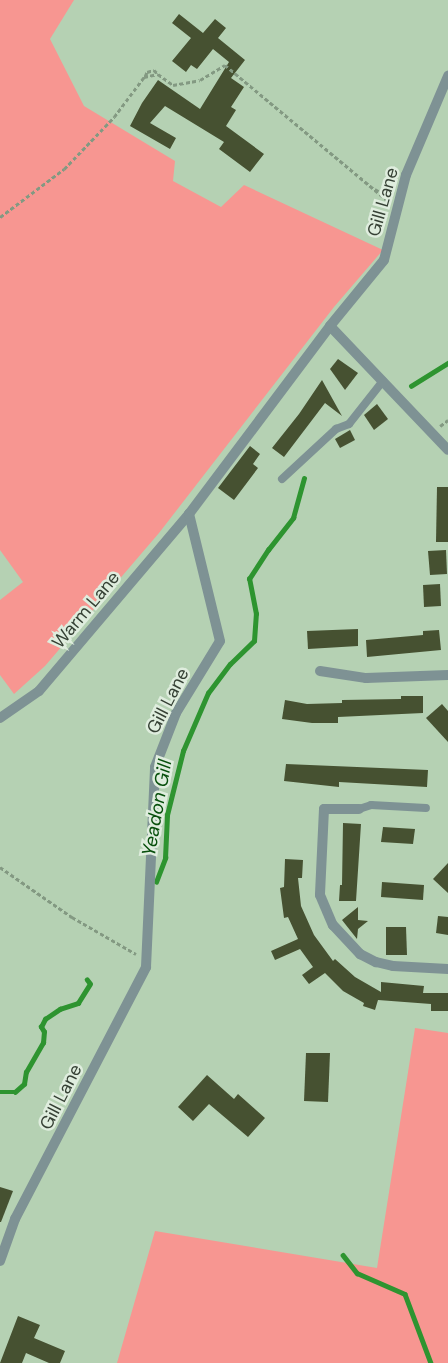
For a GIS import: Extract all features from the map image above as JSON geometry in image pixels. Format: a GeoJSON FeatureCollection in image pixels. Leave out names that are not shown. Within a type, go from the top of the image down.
{"type":"FeatureCollection","features":[{"type":"Feature","properties":{"kind":"street","name":"Gill Lane"},"geometry":{"type":"LineString","coordinates":[[0,1261],[15,1219],[146,967],[155,767],[176,713],[220,641],[189,514],[330,326],[384,260],[406,175],[448,76]]}},
{"type":"Feature","properties":{"kind":"street"},"geometry":{"type":"LineString","coordinates":[[330,326],[448,450]]}},
{"type":"Feature","properties":{"kind":"street","name":"Warm Lane"},"geometry":{"type":"LineString","coordinates":[[0,718],[39,691],[189,514]]}},
{"type":"Feature","properties":{"kind":"street"},"geometry":{"type":"LineString","coordinates":[[320,671],[366,678],[448,675]]}},
{"type":"Feature","properties":{"kind":"street"},"geometry":{"type":"LineString","coordinates":[[359,809],[324,809],[319,881],[320,895],[333,925],[360,954],[376,962],[393,966],[448,969]]}},
{"type":"Feature","properties":{"kind":"lane"},"geometry":{"type":"LineString","coordinates":[[282,479],[336,430],[349,424],[383,381]]}},
{"type":"Feature","properties":{"kind":"lane"},"geometry":{"type":"LineString","coordinates":[[359,809],[371,805],[426,808]]}},
{"type":"Feature","properties":{"kind":"path"},"geometry":{"type":"LineString","coordinates":[[0,216],[64,169],[114,117],[144,77],[158,74],[173,85],[200,80],[225,65],[372,188],[386,199],[398,205]]}},
{"type":"Feature","properties":{"kind":"path"},"geometry":{"type":"LineString","coordinates":[[0,867],[72,917],[146,959]]}},
{"type":"Feature","properties":{"kind":"shaded area"},"geometry":{"type":"Polygon","coordinates":[[[0,0],[74,0],[50,39],[84,106],[175,161],[173,181],[221,207],[244,185],[383,250],[334,307],[159,533],[45,666],[14,694],[0,675],[0,600],[23,582],[0,550],[0,0]]]}},
{"type":"Feature","properties":{"kind":"shaded area"},"geometry":{"type":"Polygon","coordinates":[[[415,1028],[448,1033],[448,1363],[117,1363],[155,1231],[377,1268],[415,1028]]]}},
{"type":"Feature","properties":{"kind":"building"},"geometry":{"type":"Polygon","coordinates":[[[179,14],[203,33],[215,19],[226,28],[218,38],[245,60],[231,78],[244,87],[231,107],[236,110],[226,126],[264,154],[250,172],[219,149],[224,142],[165,106],[150,123],[176,138],[170,149],[130,126],[142,103],[158,80],[200,109],[229,62],[213,49],[197,69],[191,65],[186,72],[172,61],[191,38],[172,23],[179,14]]]}},
{"type":"Feature","properties":{"kind":"building"},"geometry":{"type":"Polygon","coordinates":[[[338,359],[358,373],[345,390],[330,369],[338,359]]]}},
{"type":"Feature","properties":{"kind":"building"},"geometry":{"type":"Polygon","coordinates":[[[322,380],[342,416],[325,403],[284,457],[272,448],[299,414],[322,380]]]}},
{"type":"Feature","properties":{"kind":"building"},"geometry":{"type":"Polygon","coordinates":[[[377,404],[388,419],[374,430],[364,415],[377,404]]]}},
{"type":"Feature","properties":{"kind":"building"},"geometry":{"type":"Polygon","coordinates":[[[350,430],[355,440],[340,448],[335,439],[350,430]]]}},
{"type":"Feature","properties":{"kind":"building"},"geometry":{"type":"Polygon","coordinates":[[[250,446],[260,454],[253,464],[258,468],[234,500],[218,488],[250,446]]]}},
{"type":"Feature","properties":{"kind":"building"},"geometry":{"type":"Polygon","coordinates":[[[437,487],[448,487],[448,542],[436,542],[437,487]]]}},
{"type":"Feature","properties":{"kind":"building"},"geometry":{"type":"Polygon","coordinates":[[[446,550],[447,574],[430,575],[428,551],[446,550]]]}},
{"type":"Feature","properties":{"kind":"building"},"geometry":{"type":"Polygon","coordinates":[[[440,584],[441,606],[424,607],[423,585],[440,584]]]}},
{"type":"Feature","properties":{"kind":"building"},"geometry":{"type":"Polygon","coordinates":[[[358,629],[358,646],[308,649],[307,631],[358,629]]]}},
{"type":"Feature","properties":{"kind":"building"},"geometry":{"type":"Polygon","coordinates":[[[439,630],[441,650],[367,657],[366,640],[423,635],[423,631],[439,630]]]}},
{"type":"Feature","properties":{"kind":"building"},"geometry":{"type":"Polygon","coordinates":[[[401,696],[423,696],[423,713],[338,717],[338,723],[312,723],[282,719],[285,700],[307,704],[342,703],[342,700],[401,699],[401,696]]]}},
{"type":"Feature","properties":{"kind":"building"},"geometry":{"type":"Polygon","coordinates":[[[442,704],[448,711],[448,742],[426,718],[442,704]]]}},
{"type":"Feature","properties":{"kind":"building"},"geometry":{"type":"Polygon","coordinates":[[[286,764],[428,770],[427,787],[339,782],[339,787],[284,781],[286,764]]]}},
{"type":"Feature","properties":{"kind":"building"},"geometry":{"type":"Polygon","coordinates":[[[343,823],[361,824],[356,901],[339,901],[340,885],[342,885],[343,823]]]}},
{"type":"Feature","properties":{"kind":"building"},"geometry":{"type":"Polygon","coordinates":[[[383,827],[415,829],[413,844],[381,842],[383,827]]]}},
{"type":"Feature","properties":{"kind":"building"},"geometry":{"type":"Polygon","coordinates":[[[285,859],[303,860],[302,878],[298,878],[301,906],[314,935],[333,961],[335,959],[355,977],[381,992],[381,982],[424,986],[423,993],[448,993],[448,1011],[431,1011],[431,1004],[378,1000],[375,1010],[363,1006],[364,1003],[343,991],[325,973],[309,984],[302,975],[313,967],[300,949],[275,960],[271,951],[298,939],[288,917],[284,918],[280,888],[284,887],[285,859]]]}},
{"type":"Feature","properties":{"kind":"building"},"geometry":{"type":"Polygon","coordinates":[[[448,863],[448,893],[433,879],[448,863]]]}},
{"type":"Feature","properties":{"kind":"building"},"geometry":{"type":"Polygon","coordinates":[[[382,882],[424,885],[423,900],[381,897],[382,882]]]}},
{"type":"Feature","properties":{"kind":"building"},"geometry":{"type":"Polygon","coordinates":[[[358,907],[358,920],[368,921],[358,929],[357,939],[342,920],[358,907]]]}},
{"type":"Feature","properties":{"kind":"building"},"geometry":{"type":"Polygon","coordinates":[[[438,916],[448,917],[448,935],[436,933],[438,916]]]}},
{"type":"Feature","properties":{"kind":"building"},"geometry":{"type":"Polygon","coordinates":[[[386,927],[406,927],[407,955],[386,955],[386,927]]]}},
{"type":"Feature","properties":{"kind":"building"},"geometry":{"type":"Polygon","coordinates":[[[306,1053],[330,1053],[328,1102],[304,1101],[306,1053]]]}},
{"type":"Feature","properties":{"kind":"building"},"geometry":{"type":"Polygon","coordinates":[[[207,1075],[234,1099],[238,1094],[265,1118],[248,1137],[209,1104],[193,1121],[178,1107],[207,1075]]]}},
{"type":"Feature","properties":{"kind":"building"},"geometry":{"type":"Polygon","coordinates":[[[0,1187],[13,1191],[1,1222],[0,1222],[0,1187]]]}},
{"type":"Feature","properties":{"kind":"building"},"geometry":{"type":"Polygon","coordinates":[[[18,1316],[40,1325],[34,1338],[65,1351],[60,1363],[49,1363],[26,1353],[22,1363],[0,1363],[18,1316]]]}},
{"type":"Feature","properties":{"kind":"waterway","name":"Yeadon Gill"},"geometry":{"type":"LineString","coordinates":[[411,386],[448,363]]}},
{"type":"Feature","properties":{"kind":"waterway","name":"Yeadon Gill"},"geometry":{"type":"LineString","coordinates":[[156,882],[165,858],[167,815],[183,751],[208,693],[230,664],[254,641],[256,614],[249,579],[268,550],[293,518],[304,478]]}},
{"type":"Feature","properties":{"kind":"waterway","name":"Yeadon Gill"},"geometry":{"type":"LineString","coordinates":[[0,1092],[15,1092],[24,1084],[26,1072],[43,1043],[44,1032],[41,1027],[45,1019],[60,1009],[78,1003],[90,984],[87,980]]}},
{"type":"Feature","properties":{"kind":"waterway"},"geometry":{"type":"LineString","coordinates":[[343,1255],[357,1273],[405,1294],[431,1363]]}}]}
